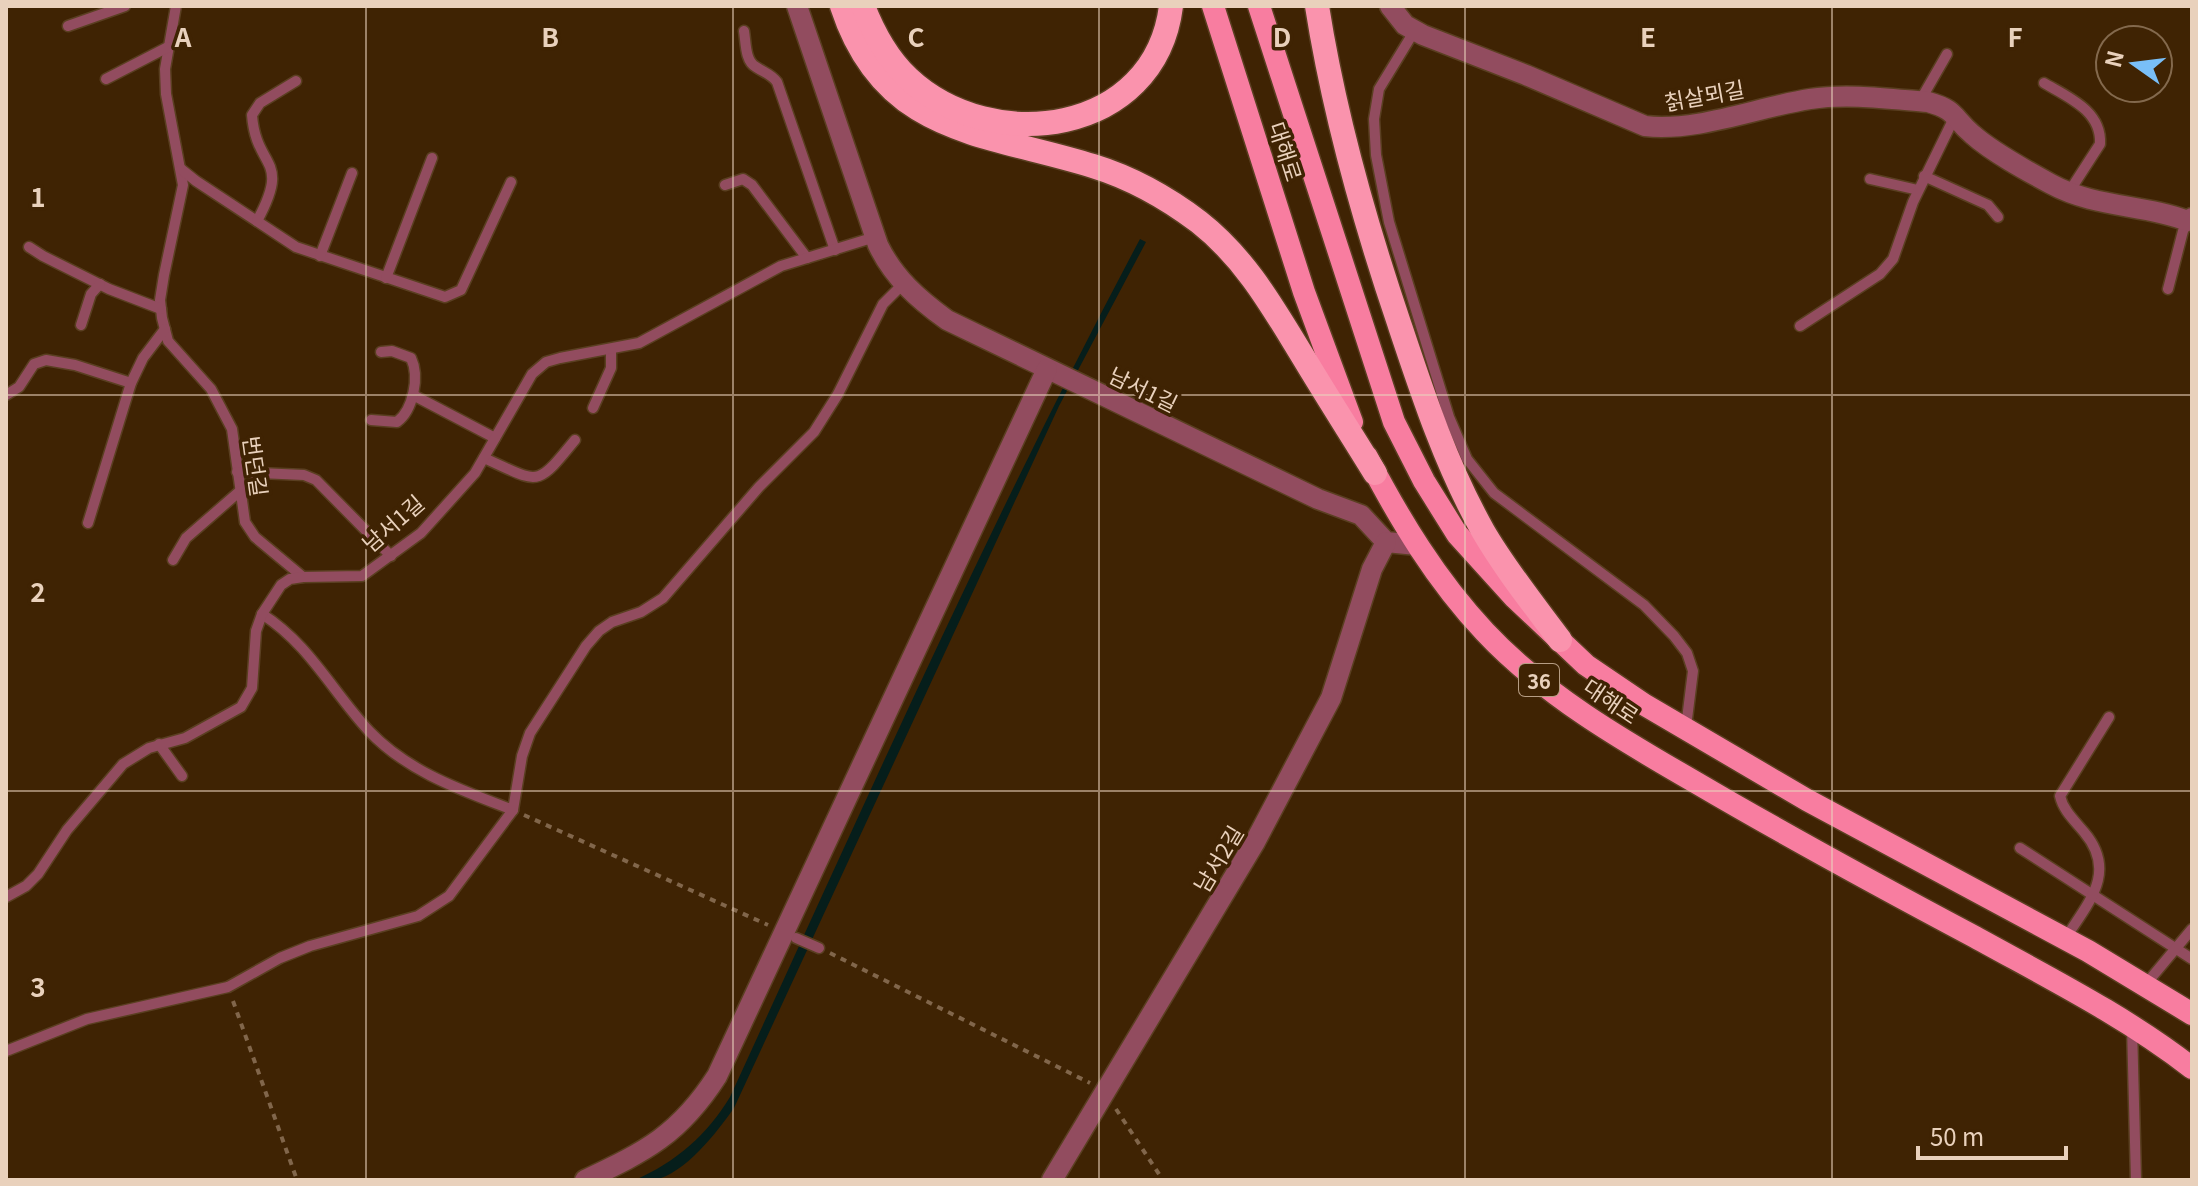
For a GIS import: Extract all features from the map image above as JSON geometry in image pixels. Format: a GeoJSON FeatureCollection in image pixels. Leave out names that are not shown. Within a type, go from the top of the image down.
{"type":"FeatureCollection","features":[{"type":"Feature","properties":{"kind":"highway"},"geometry":{"type":"LineString","coordinates":[[842,6],[856,39],[881,76],[931,117],[972,135],[1091,165],[1124,177],[1169,201],[1222,242],[1261,287],[1375,473]]}},
{"type":"Feature","properties":{"kind":"highway"},"geometry":{"type":"LineString","coordinates":[[863,6],[893,61],[924,90],[974,115],[1030,125],[1074,119],[1116,99],[1133,86],[1157,55],[1171,6]]}},
{"type":"Feature","properties":{"kind":"highway","name":"대해로"},"geometry":{"type":"LineString","coordinates":[[1213,6],[1333,375],[1362,448],[1417,545],[1486,633],[1546,687],[1643,752],[1787,836],[2132,1025],[2192,1068]]}},
{"type":"Feature","properties":{"kind":"highway","name":"대해로"},"geometry":{"type":"LineString","coordinates":[[1259,6],[1394,422],[1424,481],[1457,534],[1515,598],[1586,665],[1645,705],[1807,800],[2146,984],[2192,1014]]}},
{"type":"Feature","properties":{"kind":"highway"},"geometry":{"type":"LineString","coordinates":[[1317,6],[1355,181],[1432,422],[1484,532],[1560,640]]}},
{"type":"Feature","properties":{"kind":"street","name":"남서1길"},"geometry":{"type":"LineString","coordinates":[[797,6],[875,237],[886,261],[903,284],[947,320],[1318,499],[1361,515],[1386,542]]}},
{"type":"Feature","properties":{"kind":"street","name":"칡살뫼길"},"geometry":{"type":"LineString","coordinates":[[1390,6],[1405,25],[1415,30],[1645,126],[1660,128],[1719,119],[1815,98],[1920,101],[1947,107],[1973,134],[2052,185],[2109,205],[2191,222]]}},
{"type":"Feature","properties":{"kind":"street"},"geometry":{"type":"LineString","coordinates":[[585,1180],[626,1161],[682,1123],[717,1076],[790,935],[884,714],[1052,371]]}},
{"type":"Feature","properties":{"kind":"street"},"geometry":{"type":"LineString","coordinates":[[1386,542],[1417,545]]}},
{"type":"Feature","properties":{"kind":"street","name":"남서2길"},"geometry":{"type":"LineString","coordinates":[[1052,1180],[1255,842],[1331,698],[1372,569],[1386,542]]}},
{"type":"Feature","properties":{"kind":"lane"},"geometry":{"type":"LineString","coordinates":[[68,26],[125,6]]}},
{"type":"Feature","properties":{"kind":"lane","name":"번던길"},"geometry":{"type":"LineString","coordinates":[[176,6],[168,47],[166,94],[183,185],[164,275],[161,309],[165,329],[176,353],[211,389],[232,429],[245,522],[255,537],[303,577]]}},
{"type":"Feature","properties":{"kind":"lane"},"geometry":{"type":"LineString","coordinates":[[1415,30],[1379,89],[1374,119],[1376,155],[1389,222],[1449,417],[1467,459],[1494,493],[1644,605],[1687,653],[1693,671],[1686,729]]}},
{"type":"Feature","properties":{"kind":"lane"},"geometry":{"type":"LineString","coordinates":[[744,31],[748,60],[753,66],[771,74],[777,82],[835,250]]}},
{"type":"Feature","properties":{"kind":"lane"},"geometry":{"type":"LineString","coordinates":[[106,79],[168,47]]}},
{"type":"Feature","properties":{"kind":"lane"},"geometry":{"type":"LineString","coordinates":[[1920,101],[1947,54]]}},
{"type":"Feature","properties":{"kind":"lane"},"geometry":{"type":"LineString","coordinates":[[257,221],[270,197],[273,169],[259,144],[252,115],[260,103],[296,81]]}},
{"type":"Feature","properties":{"kind":"lane"},"geometry":{"type":"LineString","coordinates":[[2044,83],[2084,107],[2091,115],[2100,137],[2100,144],[2069,192]]}},
{"type":"Feature","properties":{"kind":"lane"},"geometry":{"type":"LineString","coordinates":[[1800,326],[1880,274],[1893,259],[1924,176],[1956,114]]}},
{"type":"Feature","properties":{"kind":"lane"},"geometry":{"type":"LineString","coordinates":[[386,278],[432,158]]}},
{"type":"Feature","properties":{"kind":"lane"},"geometry":{"type":"LineString","coordinates":[[181,169],[296,247],[445,297],[461,290],[511,182]]}},
{"type":"Feature","properties":{"kind":"lane"},"geometry":{"type":"LineString","coordinates":[[320,256],[352,173]]}},
{"type":"Feature","properties":{"kind":"lane"},"geometry":{"type":"LineString","coordinates":[[1924,176],[1981,201],[1998,217]]}},
{"type":"Feature","properties":{"kind":"lane"},"geometry":{"type":"LineString","coordinates":[[725,185],[743,179],[752,185],[807,258]]}},
{"type":"Feature","properties":{"kind":"lane"},"geometry":{"type":"LineString","coordinates":[[1870,179],[1918,190]]}},
{"type":"Feature","properties":{"kind":"lane"},"geometry":{"type":"LineString","coordinates":[[2168,289],[2183,231],[2191,222]]}},
{"type":"Feature","properties":{"kind":"lane","name":"남서1길"},"geometry":{"type":"LineString","coordinates":[[303,577],[362,576],[421,533],[475,473],[532,374],[546,362],[639,343],[781,266],[875,237]]}},
{"type":"Feature","properties":{"kind":"lane"},"geometry":{"type":"LineString","coordinates":[[29,247],[100,284],[161,309]]}},
{"type":"Feature","properties":{"kind":"lane"},"geometry":{"type":"LineString","coordinates":[[81,325],[91,294],[100,284]]}},
{"type":"Feature","properties":{"kind":"lane"},"geometry":{"type":"LineString","coordinates":[[6,1051],[87,1019],[228,987],[280,958],[310,946],[418,916],[449,896],[513,810],[522,756],[530,733],[586,646],[612,622],[641,612],[663,598],[759,487],[814,432],[838,394],[883,304],[903,284]]}},
{"type":"Feature","properties":{"kind":"lane"},"geometry":{"type":"LineString","coordinates":[[88,523],[131,383],[143,358],[165,329]]}},
{"type":"Feature","properties":{"kind":"lane"},"geometry":{"type":"LineString","coordinates":[[593,408],[611,368],[611,349]]}},
{"type":"Feature","properties":{"kind":"lane"},"geometry":{"type":"LineString","coordinates":[[371,420],[397,422],[404,416],[413,395],[415,373],[411,358],[392,351],[381,352]]}},
{"type":"Feature","properties":{"kind":"lane"},"geometry":{"type":"LineString","coordinates":[[6,395],[19,387],[34,364],[46,360],[75,365],[131,383]]}},
{"type":"Feature","properties":{"kind":"lane"},"geometry":{"type":"LineString","coordinates":[[413,395],[495,438]]}},
{"type":"Feature","properties":{"kind":"lane"},"geometry":{"type":"LineString","coordinates":[[484,458],[524,476],[537,478],[548,474],[575,440]]}},
{"type":"Feature","properties":{"kind":"lane"},"geometry":{"type":"LineString","coordinates":[[237,472],[304,475],[316,480],[391,556]]}},
{"type":"Feature","properties":{"kind":"lane"},"geometry":{"type":"LineString","coordinates":[[173,560],[186,538],[240,491]]}},
{"type":"Feature","properties":{"kind":"lane"},"geometry":{"type":"LineString","coordinates":[[6,897],[26,886],[38,874],[67,830],[123,764],[159,744],[185,738],[241,707],[252,688],[256,631],[262,614],[281,585],[290,579],[303,577]]}},
{"type":"Feature","properties":{"kind":"lane"},"geometry":{"type":"LineString","coordinates":[[262,614],[297,640],[370,732],[398,758],[450,786],[513,810]]}},
{"type":"Feature","properties":{"kind":"lane"},"geometry":{"type":"LineString","coordinates":[[2065,939],[2100,876],[2099,859],[2090,840],[2062,806],[2060,796],[2109,717]]}},
{"type":"Feature","properties":{"kind":"lane"},"geometry":{"type":"LineString","coordinates":[[159,744],[182,776]]}},
{"type":"Feature","properties":{"kind":"lane"},"geometry":{"type":"LineString","coordinates":[[2020,848],[2192,959]]}},
{"type":"Feature","properties":{"kind":"lane"},"geometry":{"type":"LineString","coordinates":[[2146,984],[2192,929]]}},
{"type":"Feature","properties":{"kind":"lane"},"geometry":{"type":"LineString","coordinates":[[790,935],[819,948]]}},
{"type":"Feature","properties":{"kind":"lane"},"geometry":{"type":"LineString","coordinates":[[2132,1025],[2136,1180]]}},
{"type":"Feature","properties":{"kind":"path"},"geometry":{"type":"LineString","coordinates":[[513,810],[790,935]]}},
{"type":"Feature","properties":{"kind":"path"},"geometry":{"type":"LineString","coordinates":[[819,948],[1105,1092],[1163,1180]]}},
{"type":"Feature","properties":{"kind":"path"},"geometry":{"type":"LineString","coordinates":[[228,987],[297,1180]]}},
{"type":"Feature","properties":{"kind":"water"},"geometry":{"type":"Polygon","coordinates":[[[1140,239],[1146,242],[1059,406],[734,1108],[699,1151],[677,1170],[654,1180],[635,1180],[664,1165],[689,1146],[730,1097],[980,558],[1140,239]]]}}]}
